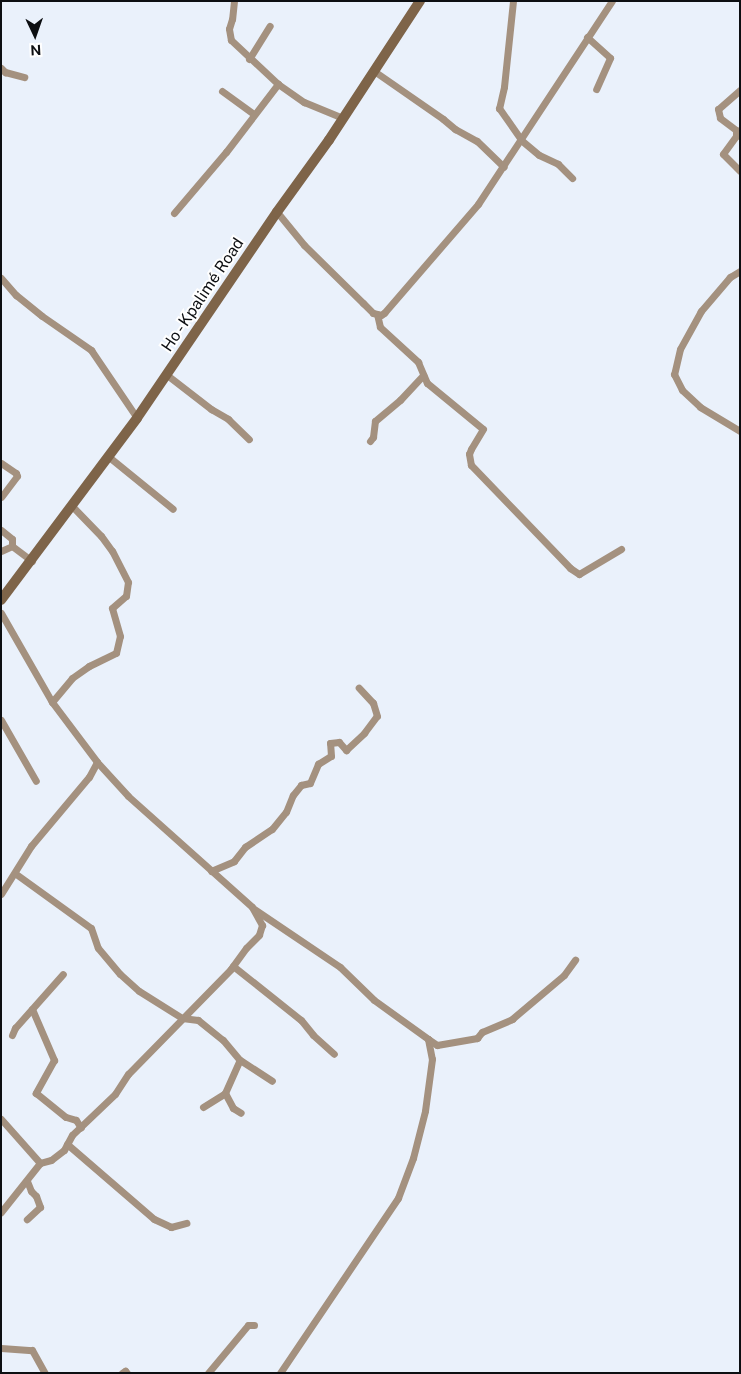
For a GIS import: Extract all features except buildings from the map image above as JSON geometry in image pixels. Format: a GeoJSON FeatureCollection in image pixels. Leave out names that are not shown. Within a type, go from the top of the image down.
{"type":"FeatureCollection","features":[{"type":"Feature","properties":{"kind":"main road","name":"Ho - Kpalimé Road"},"geometry":{"type":"LineString","coordinates":[[1,600],[73,507],[168,375],[277,212],[344,118],[420,1]]}},
{"type":"Feature","properties":{"kind":"street"},"geometry":{"type":"LineString","coordinates":[[234,1],[229,31],[232,40],[249,59],[278,84],[304,102],[344,118]]}},
{"type":"Feature","properties":{"kind":"street"},"geometry":{"type":"LineString","coordinates":[[513,1],[504,87],[498,108],[521,140],[539,155],[558,164],[572,178]]}},
{"type":"Feature","properties":{"kind":"street"},"geometry":{"type":"LineString","coordinates":[[377,314],[384,313],[392,306],[478,204],[612,1]]}},
{"type":"Feature","properties":{"kind":"street"},"geometry":{"type":"LineString","coordinates":[[249,59],[270,26]]}},
{"type":"Feature","properties":{"kind":"street"},"geometry":{"type":"LineString","coordinates":[[587,37],[610,58],[596,89]]}},
{"type":"Feature","properties":{"kind":"street"},"geometry":{"type":"LineString","coordinates":[[1,68],[5,72],[24,77]]}},
{"type":"Feature","properties":{"kind":"street"},"geometry":{"type":"LineString","coordinates":[[374,71],[443,119],[454,130],[477,140],[504,167]]}},
{"type":"Feature","properties":{"kind":"street"},"geometry":{"type":"LineString","coordinates":[[174,213],[226,152],[278,84]]}},
{"type":"Feature","properties":{"kind":"street"},"geometry":{"type":"LineString","coordinates":[[740,90],[718,109],[720,118],[736,130],[736,136],[723,154],[740,171]]}},
{"type":"Feature","properties":{"kind":"street"},"geometry":{"type":"LineString","coordinates":[[222,91],[254,114]]}},
{"type":"Feature","properties":{"kind":"street"},"geometry":{"type":"LineString","coordinates":[[277,212],[304,245],[363,304],[377,314],[380,327],[418,362],[427,383],[483,430],[469,454],[471,465],[570,568],[579,574],[621,548]]}},
{"type":"Feature","properties":{"kind":"street"},"geometry":{"type":"LineString","coordinates":[[740,271],[730,277],[702,312],[680,349],[674,374],[682,390],[700,407],[740,431]]}},
{"type":"Feature","properties":{"kind":"street"},"geometry":{"type":"LineString","coordinates":[[1,278],[16,294],[42,316],[91,350],[137,418]]}},
{"type":"Feature","properties":{"kind":"street"},"geometry":{"type":"LineString","coordinates":[[168,375],[211,409],[228,419],[249,439]]}},
{"type":"Feature","properties":{"kind":"street"},"geometry":{"type":"LineString","coordinates":[[370,441],[376,421],[400,400],[423,375]]}},
{"type":"Feature","properties":{"kind":"street"},"geometry":{"type":"LineString","coordinates":[[109,457],[173,509]]}},
{"type":"Feature","properties":{"kind":"street"},"geometry":{"type":"LineString","coordinates":[[1,463],[16,473],[17,476],[1,497]]}},
{"type":"Feature","properties":{"kind":"street"},"geometry":{"type":"LineString","coordinates":[[52,702],[72,678],[89,666],[116,653],[120,636],[112,608],[126,596],[128,582],[112,551],[101,536],[73,507]]}},
{"type":"Feature","properties":{"kind":"street"},"geometry":{"type":"LineString","coordinates":[[1,530],[12,539],[12,546]]}},
{"type":"Feature","properties":{"kind":"street"},"geometry":{"type":"LineString","coordinates":[[12,546],[32,560]]}},
{"type":"Feature","properties":{"kind":"street"},"geometry":{"type":"LineString","coordinates":[[1,551],[12,546]]}},
{"type":"Feature","properties":{"kind":"street"},"geometry":{"type":"LineString","coordinates":[[1,613],[52,702],[97,762],[128,796],[252,907],[340,967],[374,1000],[437,1045],[477,1038],[482,1032],[512,1019],[564,975],[575,960]]}},
{"type":"Feature","properties":{"kind":"street"},"geometry":{"type":"LineString","coordinates":[[212,872],[234,861],[245,847],[272,829],[286,812],[301,785],[310,783],[318,764],[331,756],[330,743],[339,742],[346,750],[364,733],[377,716],[373,703],[359,688]]}},
{"type":"Feature","properties":{"kind":"street"},"geometry":{"type":"LineString","coordinates":[[1,720],[36,781]]}},
{"type":"Feature","properties":{"kind":"street"},"geometry":{"type":"LineString","coordinates":[[1,894],[16,874],[31,846],[89,778],[97,762]]}},
{"type":"Feature","properties":{"kind":"street"},"geometry":{"type":"LineString","coordinates":[[16,874],[91,928],[98,948],[120,974],[139,991],[182,1018],[198,1020],[223,1040],[240,1060],[272,1082]]}},
{"type":"Feature","properties":{"kind":"street"},"geometry":{"type":"LineString","coordinates":[[1,1212],[40,1163],[51,1160],[67,1144],[72,1136],[115,1094],[128,1074],[233,966],[259,934],[262,925],[252,907]]}},
{"type":"Feature","properties":{"kind":"street"},"geometry":{"type":"LineString","coordinates":[[233,966],[302,1020],[313,1035],[334,1054]]}},
{"type":"Feature","properties":{"kind":"street"},"geometry":{"type":"LineString","coordinates":[[12,1036],[15,1028],[63,974]]}},
{"type":"Feature","properties":{"kind":"street"},"geometry":{"type":"LineString","coordinates":[[32,1009],[54,1060],[36,1093],[66,1117],[76,1120],[82,1128]]}},
{"type":"Feature","properties":{"kind":"street"},"geometry":{"type":"LineString","coordinates":[[280,1373],[398,1198],[413,1158],[425,1110],[432,1059],[428,1039]]}},
{"type":"Feature","properties":{"kind":"street"},"geometry":{"type":"LineString","coordinates":[[203,1107],[225,1093],[240,1060]]}},
{"type":"Feature","properties":{"kind":"street"},"geometry":{"type":"LineString","coordinates":[[225,1093],[233,1108],[241,1113]]}},
{"type":"Feature","properties":{"kind":"street"},"geometry":{"type":"LineString","coordinates":[[1,1119],[40,1163]]}},
{"type":"Feature","properties":{"kind":"street"},"geometry":{"type":"LineString","coordinates":[[67,1144],[154,1219],[171,1227],[186,1223]]}},
{"type":"Feature","properties":{"kind":"street"},"geometry":{"type":"LineString","coordinates":[[27,1181],[39,1201],[40,1207],[27,1219]]}},
{"type":"Feature","properties":{"kind":"street"},"geometry":{"type":"LineString","coordinates":[[208,1373],[248,1325],[254,1325]]}},
{"type":"Feature","properties":{"kind":"street"},"geometry":{"type":"LineString","coordinates":[[1,1348],[32,1350],[44,1373]]}},
{"type":"Feature","properties":{"kind":"street"},"geometry":{"type":"LineString","coordinates":[[122,1373],[125,1371],[127,1373]]}}]}
